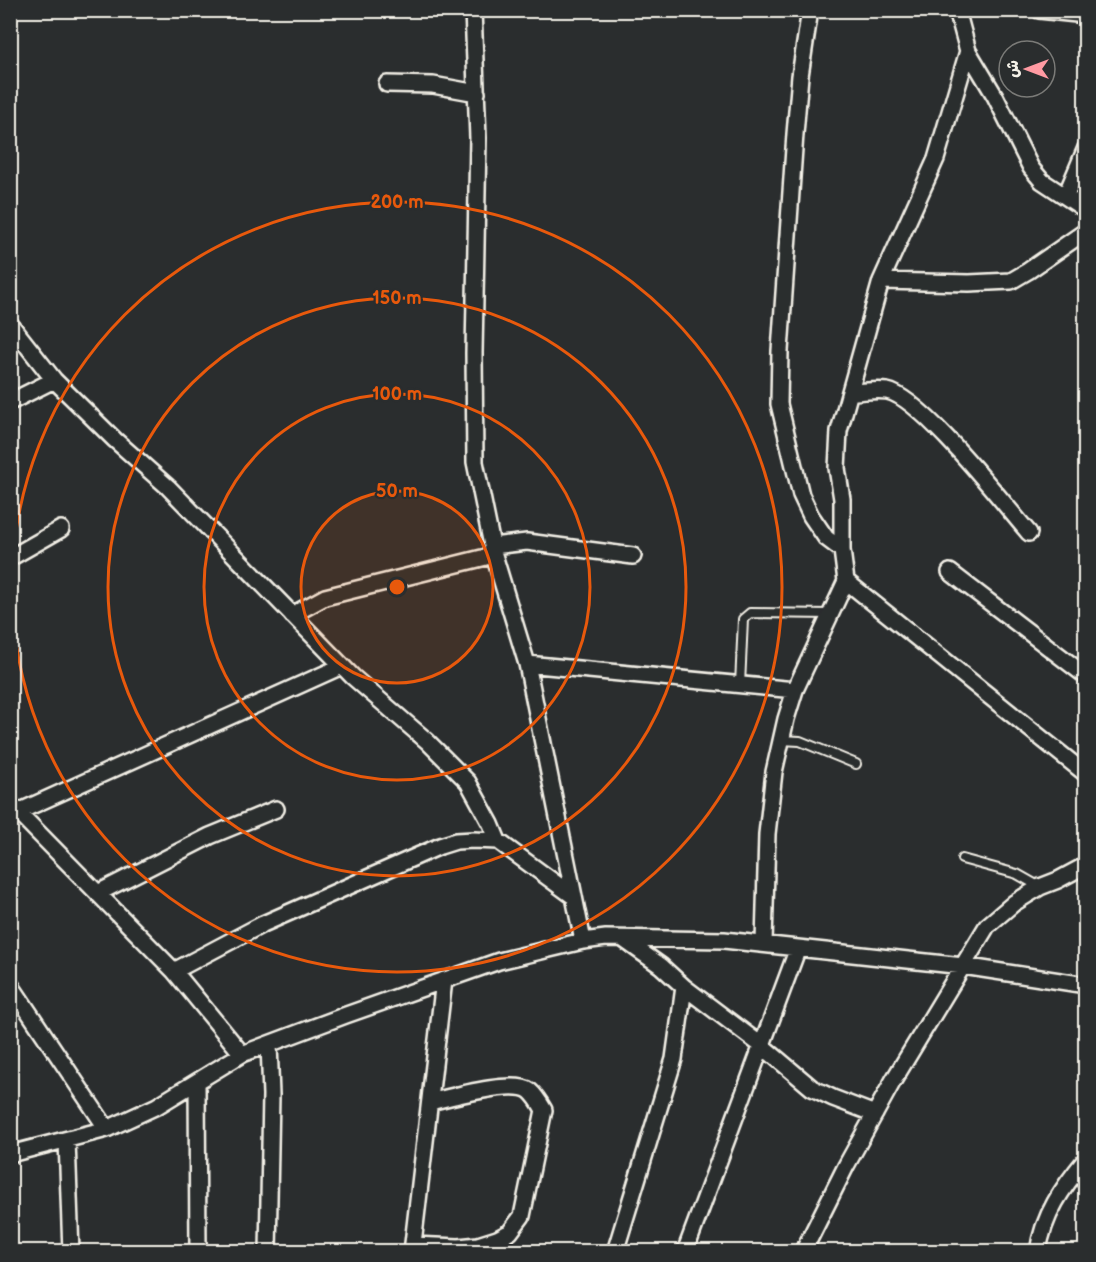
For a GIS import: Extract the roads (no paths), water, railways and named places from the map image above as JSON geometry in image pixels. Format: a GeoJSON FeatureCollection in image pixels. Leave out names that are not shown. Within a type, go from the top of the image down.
{"type":"FeatureCollection","features":[{"type":"Feature","properties":{"kind":"street"},"geometry":{"type":"LineString","coordinates":[[473,10],[477,93],[475,462],[494,551],[527,664],[583,941]]}},
{"type":"Feature","properties":{"kind":"street"},"geometry":{"type":"LineString","coordinates":[[810,10],[800,76],[795,134],[780,351],[779,404],[801,495],[811,516],[826,538],[842,550]]}},
{"type":"Feature","properties":{"kind":"street"},"geometry":{"type":"LineString","coordinates":[[957,10],[968,51],[995,96],[1031,168],[1042,181],[1086,210]]}},
{"type":"Feature","properties":{"kind":"street"},"geometry":{"type":"LineString","coordinates":[[1039,10],[1086,15]]}},
{"type":"Feature","properties":{"kind":"street"},"geometry":{"type":"LineString","coordinates":[[764,943],[766,834],[774,772],[781,740],[795,690],[846,581],[842,550],[842,500],[837,468],[838,431],[881,281],[936,159],[968,51]]}},
{"type":"Feature","properties":{"kind":"street"},"geometry":{"type":"LineString","coordinates":[[387,84],[432,85],[477,93]]}},
{"type":"Feature","properties":{"kind":"street"},"geometry":{"type":"LineString","coordinates":[[1066,195],[1086,148]]}},
{"type":"Feature","properties":{"kind":"street"},"geometry":{"type":"LineString","coordinates":[[881,281],[969,283],[1011,281],[1086,231]]}},
{"type":"Feature","properties":{"kind":"street"},"geometry":{"type":"LineString","coordinates":[[10,324],[54,380],[115,440],[168,487],[342,666],[468,782],[492,824],[498,842]]}},
{"type":"Feature","properties":{"kind":"street"},"geometry":{"type":"LineString","coordinates":[[10,402],[54,380]]}},
{"type":"Feature","properties":{"kind":"street"},"geometry":{"type":"LineString","coordinates":[[850,392],[888,391],[911,403],[939,430],[1029,533]]}},
{"type":"Feature","properties":{"kind":"street"},"geometry":{"type":"LineString","coordinates":[[10,558],[61,530]]}},
{"type":"Feature","properties":{"kind":"street"},"geometry":{"type":"LineString","coordinates":[[292,615],[325,597],[527,542],[633,556]]}},
{"type":"Feature","properties":{"kind":"street"},"geometry":{"type":"LineString","coordinates":[[950,572],[1086,676]]}},
{"type":"Feature","properties":{"kind":"street"},"geometry":{"type":"LineString","coordinates":[[846,581],[1086,774]]}},
{"type":"Feature","properties":{"kind":"street"},"geometry":{"type":"LineString","coordinates":[[527,664],[795,690]]}},
{"type":"Feature","properties":{"kind":"street"},"geometry":{"type":"LineString","coordinates":[[242,1054],[174,971],[14,808],[342,666]]}},
{"type":"Feature","properties":{"kind":"street"},"geometry":{"type":"LineString","coordinates":[[98,893],[210,836],[276,809]]}},
{"type":"Feature","properties":{"kind":"street"},"geometry":{"type":"LineString","coordinates":[[174,971],[263,924],[440,846],[473,840],[498,842],[573,896]]}},
{"type":"Feature","properties":{"kind":"street"},"geometry":{"type":"LineString","coordinates":[[803,1251],[875,1114],[987,926],[1014,903],[1040,887],[1086,865]]}},
{"type":"Feature","properties":{"kind":"street"},"geometry":{"type":"LineString","coordinates":[[623,939],[661,966],[684,987],[761,1045],[812,1088],[875,1114]]}},
{"type":"Feature","properties":{"kind":"street"},"geometry":{"type":"LineString","coordinates":[[10,1154],[107,1128],[148,1110],[242,1054],[499,961],[583,941],[724,940],[764,943],[963,966],[1086,985]]}},
{"type":"Feature","properties":{"kind":"street"},"geometry":{"type":"LineString","coordinates":[[684,1251],[798,948]]}},
{"type":"Feature","properties":{"kind":"street"},"geometry":{"type":"LineString","coordinates":[[430,1102],[485,1090],[518,1086],[529,1090],[544,1110],[522,1216],[510,1232],[478,1245],[413,1248],[444,980]]}},
{"type":"Feature","properties":{"kind":"street"},"geometry":{"type":"LineString","coordinates":[[10,984],[107,1128]]}},
{"type":"Feature","properties":{"kind":"street"},"geometry":{"type":"LineString","coordinates":[[615,1251],[674,1059],[684,987]]}},
{"type":"Feature","properties":{"kind":"street"},"geometry":{"type":"LineString","coordinates":[[268,1251],[271,1095],[269,1044]]}},
{"type":"Feature","properties":{"kind":"street"},"geometry":{"type":"LineString","coordinates":[[197,1082],[198,1251]]}},
{"type":"Feature","properties":{"kind":"street"},"geometry":{"type":"LineString","coordinates":[[67,1140],[71,1251]]}},
{"type":"Feature","properties":{"kind":"street"},"geometry":{"type":"LineString","coordinates":[[1038,1251],[1041,1232],[1063,1188],[1086,1159]]}},
{"type":"Feature","properties":{"kind":"lane"},"geometry":{"type":"LineString","coordinates":[[740,685],[743,619],[750,613],[831,614]]}},
{"type":"Feature","properties":{"kind":"lane"},"geometry":{"type":"LineString","coordinates":[[781,740],[800,741],[856,764]]}},
{"type":"Feature","properties":{"kind":"lane"},"geometry":{"type":"LineString","coordinates":[[962,859],[1017,873],[1040,887]]}}]}
